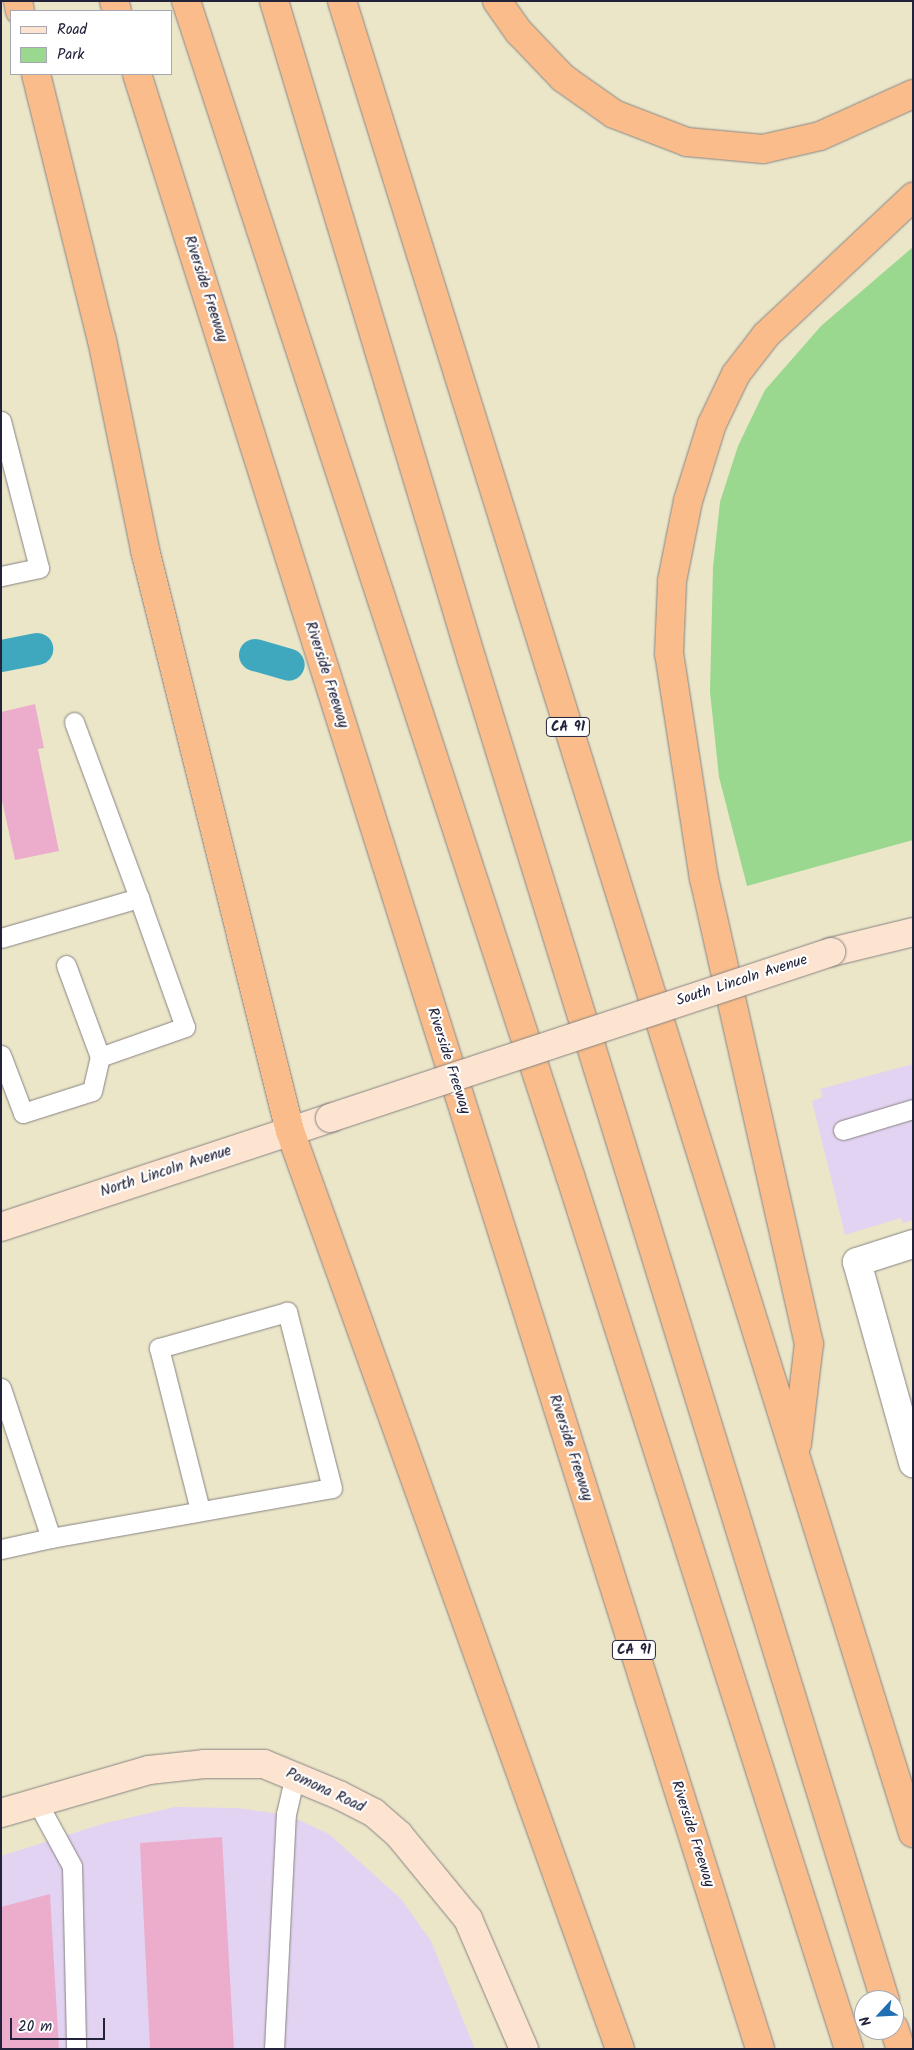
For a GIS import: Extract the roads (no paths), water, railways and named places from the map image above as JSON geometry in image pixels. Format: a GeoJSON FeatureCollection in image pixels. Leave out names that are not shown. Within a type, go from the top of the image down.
{"type":"FeatureCollection","features":[{"type":"Feature","properties":{"kind":"highway"},"geometry":{"type":"LineString","coordinates":[[186,1],[570,1175],[849,2049]]}},
{"type":"Feature","properties":{"kind":"highway"},"geometry":{"type":"LineString","coordinates":[[274,1],[474,670],[883,1990]]}},
{"type":"Feature","properties":{"kind":"highway","name":"CA 91"},"geometry":{"type":"LineString","coordinates":[[342,1],[913,1833]]}},
{"type":"Feature","properties":{"kind":"highway"},"geometry":{"type":"LineString","coordinates":[[498,1],[520,32],[563,78],[614,114],[687,142],[726,148],[773,147],[820,136],[913,94]]}},
{"type":"Feature","properties":{"kind":"highway"},"geometry":{"type":"LineString","coordinates":[[36,75],[102,340],[145,550],[290,1131],[620,2049]]}},
{"type":"Feature","properties":{"kind":"highway","name":"Riverside Freeway"},"geometry":{"type":"LineString","coordinates":[[137,75],[760,2049]]}},
{"type":"Feature","properties":{"kind":"highway"},"geometry":{"type":"LineString","coordinates":[[796,1453],[809,1344],[704,879],[669,654],[672,580],[688,501],[712,424],[736,374],[766,335],[913,197]]}},
{"type":"Feature","properties":{"kind":"main road","name":"South Lincoln Avenue"},"geometry":{"type":"LineString","coordinates":[[330,1118],[573,1034],[831,952],[913,932]]}},
{"type":"Feature","properties":{"kind":"main road","name":"North Lincoln Avenue"},"geometry":{"type":"LineString","coordinates":[[1,1227],[330,1118]]}},
{"type":"Feature","properties":{"kind":"main road","name":"Pomona Road"},"geometry":{"type":"LineString","coordinates":[[1,1813],[36,1800],[148,1770],[204,1764],[264,1764],[294,1776],[374,1813],[433,1873],[468,1919],[524,2049]]}},
{"type":"Feature","properties":{"kind":"street"},"geometry":{"type":"LineString","coordinates":[[913,1244],[857,1262],[913,1463]]}},
{"type":"Feature","properties":{"kind":"lane"},"geometry":{"type":"LineString","coordinates":[[1,421],[39,568],[1,576]]}},
{"type":"Feature","properties":{"kind":"lane"},"geometry":{"type":"LineString","coordinates":[[74,722],[185,1027],[100,1058]]}},
{"type":"Feature","properties":{"kind":"lane"},"geometry":{"type":"LineString","coordinates":[[1,938],[139,898]]}},
{"type":"Feature","properties":{"kind":"lane"},"geometry":{"type":"LineString","coordinates":[[1,1055],[23,1113],[92,1090],[100,1058],[66,965]]}},
{"type":"Feature","properties":{"kind":"lane"},"geometry":{"type":"LineString","coordinates":[[843,1130],[913,1109]]}},
{"type":"Feature","properties":{"kind":"lane"},"geometry":{"type":"LineString","coordinates":[[1,1549],[200,1510],[332,1488],[288,1312],[159,1348],[200,1510]]}},
{"type":"Feature","properties":{"kind":"lane"},"geometry":{"type":"LineString","coordinates":[[1,1388],[51,1538]]}},
{"type":"Feature","properties":{"kind":"lane"},"geometry":{"type":"LineString","coordinates":[[274,2049],[286,1814],[294,1776]]}},
{"type":"Feature","properties":{"kind":"lane"},"geometry":{"type":"LineString","coordinates":[[36,1800],[72,1866],[76,2049]]}},
{"type":"Feature","properties":{"kind":"waterway"},"geometry":{"type":"LineString","coordinates":[[1,656],[37,649]]}},
{"type":"Feature","properties":{"kind":"waterway"},"geometry":{"type":"LineString","coordinates":[[255,655],[289,665]]}}]}
